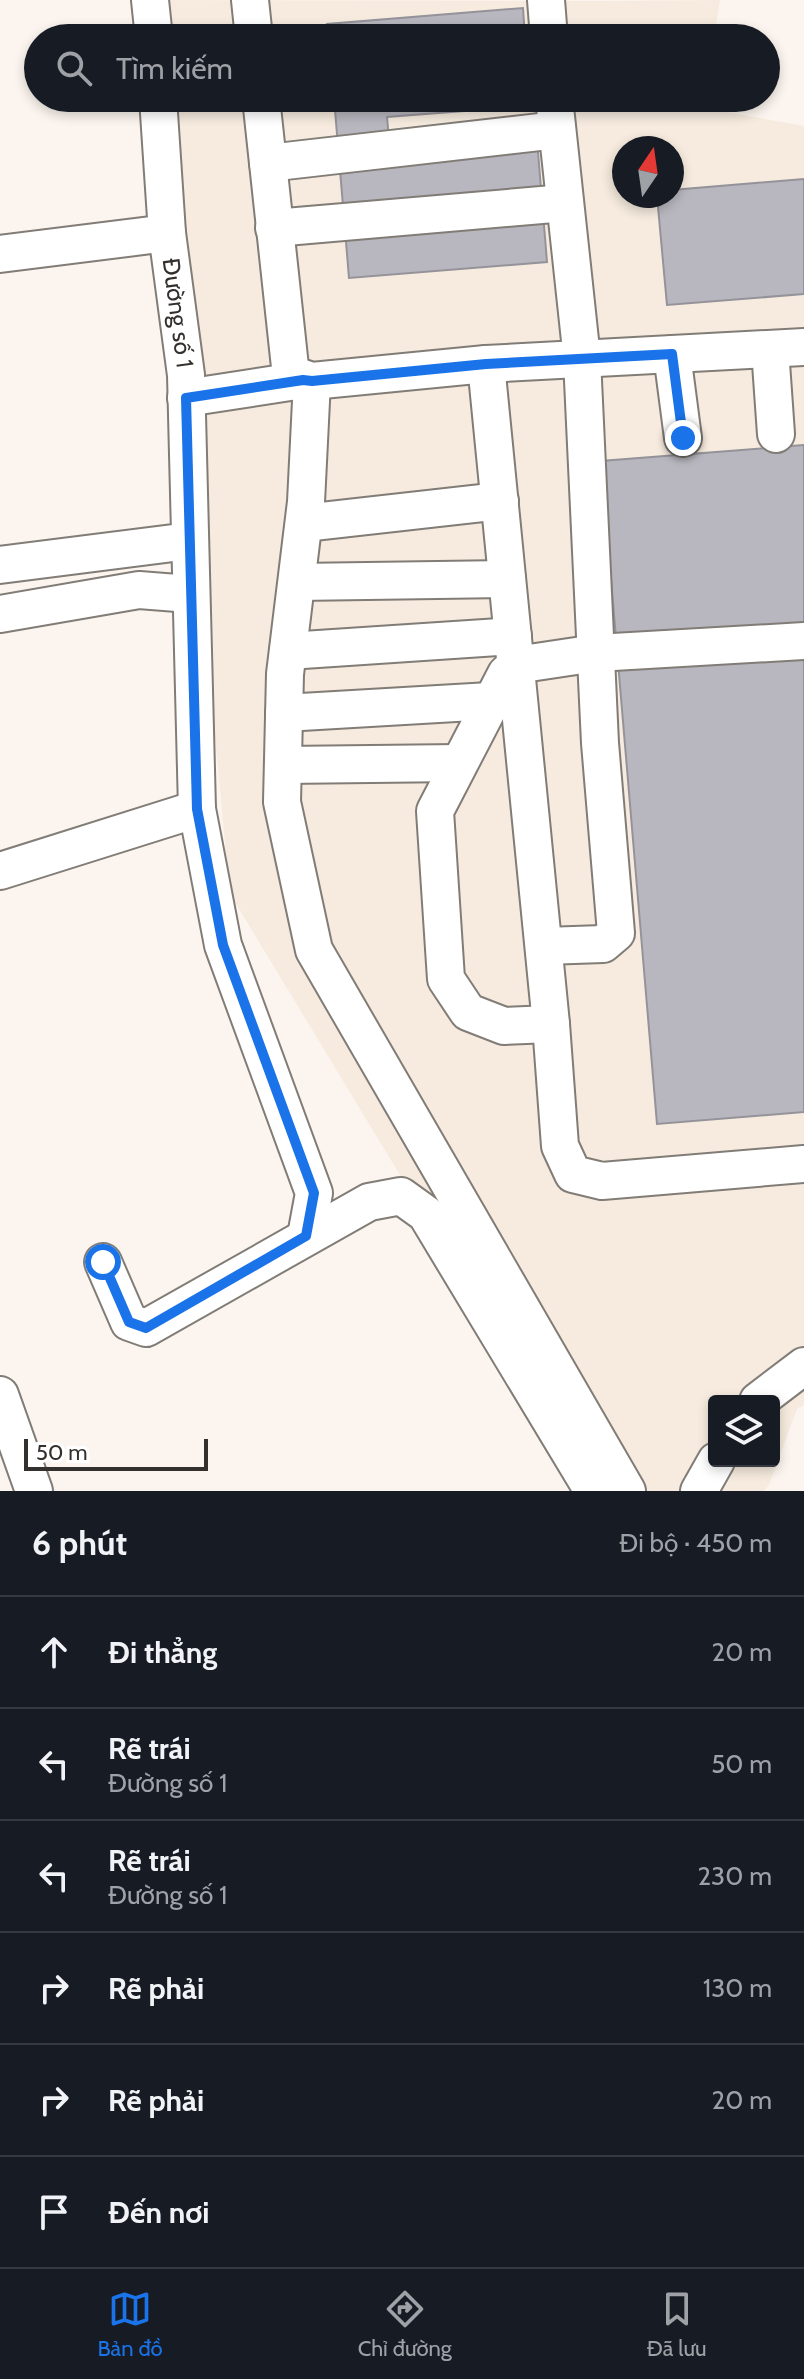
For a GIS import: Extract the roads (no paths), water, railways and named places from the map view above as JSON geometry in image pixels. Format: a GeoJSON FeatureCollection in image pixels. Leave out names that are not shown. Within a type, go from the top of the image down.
{"type":"FeatureCollection","features":[{"type":"Feature","properties":{"kind":"street"},"geometry":{"type":"LineString","coordinates":[[150,0],[153,24]]}},
{"type":"Feature","properties":{"kind":"street"},"geometry":{"type":"LineString","coordinates":[[250,0],[253,24]]}},
{"type":"Feature","properties":{"kind":"street"},"geometry":{"type":"LineString","coordinates":[[546,0],[548,24]]}},
{"type":"Feature","properties":{"kind":"street","name":"Đường số 1"},"geometry":{"type":"LineString","coordinates":[[159,112],[167,233],[186,375],[197,809],[223,945],[314,1193],[306,1236]]}},
{"type":"Feature","properties":{"kind":"street"},"geometry":{"type":"LineString","coordinates":[[263,112],[290,367],[308,380]]}},
{"type":"Feature","properties":{"kind":"street"},"geometry":{"type":"LineString","coordinates":[[268,163],[555,114],[582,359],[600,743],[616,933],[603,944],[544,946]]}},
{"type":"Feature","properties":{"kind":"street"},"geometry":{"type":"LineString","coordinates":[[274,228],[565,203]]}},
{"type":"Feature","properties":{"kind":"street"},"geometry":{"type":"LineString","coordinates":[[0,254],[167,233]]}},
{"type":"Feature","properties":{"kind":"street"},"geometry":{"type":"LineString","coordinates":[[186,398],[308,380],[486,364],[787,348],[776,434]]}},
{"type":"Feature","properties":{"kind":"street"},"geometry":{"type":"LineString","coordinates":[[672,354],[683,438]]}},
{"type":"Feature","properties":{"kind":"street"},"geometry":{"type":"LineString","coordinates":[[486,364],[544,946],[560,1146],[573,1174],[602,1181],[804,1164]]}},
{"type":"Feature","properties":{"kind":"street"},"geometry":{"type":"LineString","coordinates":[[308,380],[304,523],[288,651],[282,802],[314,950],[627,1491]]}},
{"type":"Feature","properties":{"kind":"street"},"geometry":{"type":"LineString","coordinates":[[304,523],[500,501]]}},
{"type":"Feature","properties":{"kind":"street"},"geometry":{"type":"LineString","coordinates":[[0,565],[189,541]]}},
{"type":"Feature","properties":{"kind":"street"},"geometry":{"type":"LineString","coordinates":[[297,582],[507,579]]}},
{"type":"Feature","properties":{"kind":"street"},"geometry":{"type":"LineString","coordinates":[[0,614],[139,590],[190,594]]}},
{"type":"Feature","properties":{"kind":"street"},"geometry":{"type":"LineString","coordinates":[[288,651],[596,653],[804,641]]}},
{"type":"Feature","properties":{"kind":"street"},"geometry":{"type":"LineString","coordinates":[[515,651],[435,811],[446,979],[468,1012],[504,1026],[551,1024]]}},
{"type":"Feature","properties":{"kind":"street"},"geometry":{"type":"LineString","coordinates":[[284,713],[490,701]]}},
{"type":"Feature","properties":{"kind":"street"},"geometry":{"type":"LineString","coordinates":[[283,765],[459,763]]}},
{"type":"Feature","properties":{"kind":"street"},"geometry":{"type":"LineString","coordinates":[[0,871],[197,809]]}},
{"type":"Feature","properties":{"kind":"street"},"geometry":{"type":"LineString","coordinates":[[103,1262],[129,1322],[146,1328],[369,1202],[401,1196],[426,1214],[593,1491]]}},
{"type":"Feature","properties":{"kind":"street"},"geometry":{"type":"LineString","coordinates":[[766,1395],[804,1366]]}},
{"type":"Feature","properties":{"kind":"street"},"geometry":{"type":"LineString","coordinates":[[0,1395],[10,1452],[34,1491]]}},
{"type":"Feature","properties":{"kind":"street"},"geometry":{"type":"LineString","coordinates":[[699,1491],[713,1467]]}}]}
